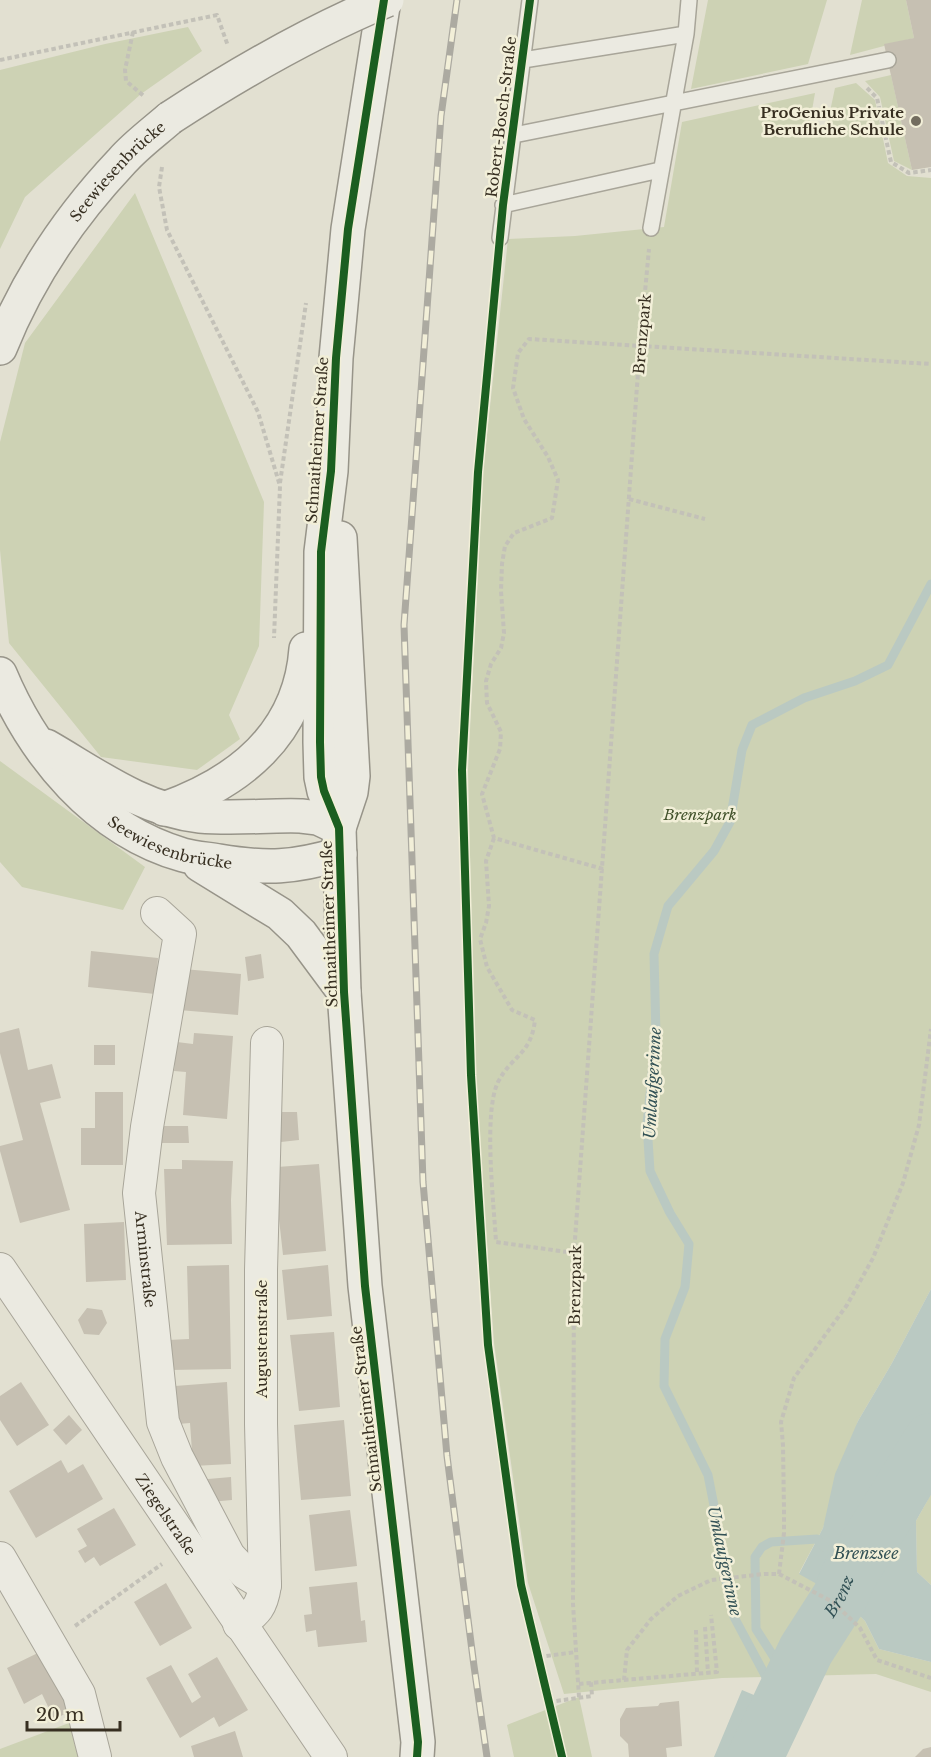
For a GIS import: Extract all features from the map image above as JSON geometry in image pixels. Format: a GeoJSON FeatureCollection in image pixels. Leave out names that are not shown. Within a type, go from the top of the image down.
{"type":"FeatureCollection","features":[{"type":"Feature","properties":{"kind":"street","name":"Seewiesenbrücke"},"geometry":{"type":"LineString","coordinates":[[0,348],[15,312],[45,258],[86,202],[123,159],[170,118],[238,74],[313,34],[385,0]]}},
{"type":"Feature","properties":{"kind":"street","name":"Schnaitheimer Straße"},"geometry":{"type":"LineString","coordinates":[[340,841],[321,777],[321,552],[330,471],[333,401],[348,229],[385,0]]}},
{"type":"Feature","properties":{"kind":"street","name":"Schnaitheimer Straße"},"geometry":{"type":"LineString","coordinates":[[330,471],[341,549],[352,745],[351,792],[340,841],[344,992],[364,1286],[419,1752]]}},
{"type":"Feature","properties":{"kind":"street"},"geometry":{"type":"LineString","coordinates":[[165,809],[192,799],[224,782],[253,760],[270,743],[286,718],[301,682],[306,642],[320,601]]}},
{"type":"Feature","properties":{"kind":"street","name":"Seewiesenbrücke"},"geometry":{"type":"LineString","coordinates":[[0,674],[22,721],[36,741],[71,787],[118,826],[151,843],[183,855],[245,865],[282,867],[313,862],[340,841],[318,818],[199,816],[165,809],[111,786],[36,741]]}},
{"type":"Feature","properties":{"kind":"street"},"geometry":{"type":"LineString","coordinates":[[183,855],[280,914],[301,934],[344,992]]}},
{"type":"Feature","properties":{"kind":"street","name":"Arminstraße"},"geometry":{"type":"LineString","coordinates":[[157,913],[180,934],[147,1127],[139,1193],[163,1422],[177,1457],[229,1556],[245,1573],[266,1585]]}},
{"type":"Feature","properties":{"kind":"street","name":"Augustenstraße"},"geometry":{"type":"LineString","coordinates":[[239,1624],[254,1614],[263,1600],[266,1585],[261,1424],[261,1293],[267,1043]]}},
{"type":"Feature","properties":{"kind":"street","name":"Ziegelstraße"},"geometry":{"type":"LineString","coordinates":[[0,1269],[331,1757]]}},
{"type":"Feature","properties":{"kind":"street"},"geometry":{"type":"LineString","coordinates":[[0,1558],[79,1694],[95,1757]]}},
{"type":"Feature","properties":{"kind":"lane","name":"Robert-Bosch-Straße"},"geometry":{"type":"LineString","coordinates":[[500,238],[530,0]]}},
{"type":"Feature","properties":{"kind":"lane"},"geometry":{"type":"LineString","coordinates":[[651,228],[686,34],[689,0]]}},
{"type":"Feature","properties":{"kind":"lane"},"geometry":{"type":"LineString","coordinates":[[523,60],[686,34]]}},
{"type":"Feature","properties":{"kind":"lane"},"geometry":{"type":"LineString","coordinates":[[514,135],[888,60]]}},
{"type":"Feature","properties":{"kind":"lane"},"geometry":{"type":"LineString","coordinates":[[503,205],[660,170]]}},
{"type":"Feature","properties":{"kind":"path"},"geometry":{"type":"LineString","coordinates":[[0,60],[217,15],[231,53]]}},
{"type":"Feature","properties":{"kind":"path"},"geometry":{"type":"LineString","coordinates":[[133,32],[125,70],[126,81],[170,118],[159,187],[167,230],[258,412],[280,486],[274,644]]}},
{"type":"Feature","properties":{"kind":"path"},"geometry":{"type":"LineString","coordinates":[[848,68],[877,98],[891,162],[909,173],[931,170]]}},
{"type":"Feature","properties":{"kind":"path"},"geometry":{"type":"LineString","coordinates":[[574,1252],[496,1242],[491,1109],[498,1082],[533,1036],[535,1020],[512,1010],[487,967],[480,939],[489,906],[486,861],[494,838],[482,794],[500,749],[501,732],[487,703],[486,681],[491,664],[501,648],[504,633],[501,591],[505,546],[514,533],[552,518],[558,480],[548,457],[524,419],[513,388],[518,353],[529,339],[931,364]]}},
{"type":"Feature","properties":{"kind":"path"},"geometry":{"type":"LineString","coordinates":[[629,499],[705,519]]}},
{"type":"Feature","properties":{"kind":"path"},"geometry":{"type":"LineString","coordinates":[[494,838],[603,869]]}},
{"type":"Feature","properties":{"kind":"path"},"geometry":{"type":"LineString","coordinates":[[779,1574],[784,1533],[781,1422],[794,1378],[847,1305],[873,1258],[903,1183],[919,1125],[931,1029]]}},
{"type":"Feature","properties":{"kind":"path"},"geometry":{"type":"LineString","coordinates":[[67,1631],[186,1545]]}},
{"type":"Feature","properties":{"kind":"path"},"geometry":{"type":"LineString","coordinates":[[624,1680],[627,1650],[651,1619],[678,1596],[711,1580],[764,1574],[779,1574],[833,1602],[860,1628],[877,1660],[931,1678]]}},
{"type":"Feature","properties":{"kind":"path"},"geometry":{"type":"LineString","coordinates":[[579,1697],[579,1683],[717,1672],[711,1615]]}},
{"type":"Feature","properties":{"kind":"path"},"geometry":{"type":"LineString","coordinates":[[705,1627],[708,1673]]}},
{"type":"Feature","properties":{"kind":"path"},"geometry":{"type":"LineString","coordinates":[[696,1630],[697,1674]]}},
{"type":"Feature","properties":{"kind":"path"},"geometry":{"type":"LineString","coordinates":[[539,1657],[576,1652]]}},
{"type":"Feature","properties":{"kind":"path"},"geometry":{"type":"LineString","coordinates":[[549,1702],[592,1696],[591,1682]]}},
{"type":"Feature","properties":{"kind":"green space"},"geometry":{"type":"Polygon","coordinates":[[[708,0],[827,0],[808,64],[691,89],[708,0]]]}},
{"type":"Feature","properties":{"kind":"green space"},"geometry":{"type":"Polygon","coordinates":[[[862,0],[906,0],[914,38],[850,55],[862,0]]]}},
{"type":"Feature","properties":{"kind":"green space"},"geometry":{"type":"Polygon","coordinates":[[[188,27],[202,51],[141,94],[25,197],[0,249],[0,70],[105,44],[188,27]]]}},
{"type":"Feature","properties":{"kind":"green space"},"geometry":{"type":"Polygon","coordinates":[[[891,75],[912,170],[894,161],[880,97],[865,81],[891,75]]]}},
{"type":"Feature","properties":{"kind":"green space","name":"Brenzpark"},"geometry":{"type":"Polygon","coordinates":[[[856,83],[875,100],[888,163],[907,176],[931,178],[931,1289],[858,1421],[823,1528],[799,1573],[840,1597],[865,1621],[879,1649],[931,1662],[931,1692],[876,1674],[722,1678],[564,1694],[528,1583],[494,1343],[475,1075],[468,770],[483,472],[508,239],[575,236],[664,227],[682,122],[815,93],[809,128],[825,135],[835,88],[856,83]]]}},
{"type":"Feature","properties":{"kind":"green space"},"geometry":{"type":"Polygon","coordinates":[[[135,193],[264,502],[259,646],[229,715],[240,739],[197,770],[101,757],[9,643],[0,550],[0,442],[25,343],[135,193]]]}},
{"type":"Feature","properties":{"kind":"green space"},"geometry":{"type":"Polygon","coordinates":[[[0,761],[145,867],[123,910],[22,887],[0,862],[0,761]]]}},
{"type":"Feature","properties":{"kind":"green space"},"geometry":{"type":"Polygon","coordinates":[[[931,1494],[931,1585],[917,1572],[916,1521],[931,1494]]]}},
{"type":"Feature","properties":{"kind":"green space"},"geometry":{"type":"Polygon","coordinates":[[[579,1697],[592,1757],[514,1757],[507,1725],[579,1697]]]}},
{"type":"Feature","properties":{"kind":"green space"},"geometry":{"type":"Polygon","coordinates":[[[69,1723],[78,1757],[0,1757],[0,1749],[69,1723]]]}},
{"type":"Feature","properties":{"kind":"water","name":"Brenzsee"},"geometry":{"type":"Polygon","coordinates":[[[931,1289],[931,1494],[916,1521],[917,1572],[931,1585],[931,1662],[879,1649],[865,1621],[840,1597],[799,1574],[823,1528],[835,1474],[858,1421],[931,1289]]]}},
{"type":"Feature","properties":{"kind":"water"},"geometry":{"type":"Polygon","coordinates":[[[742,1690],[773,1703],[751,1757],[714,1757],[742,1690]]]}},
{"type":"Feature","properties":{"kind":"building","name":"ProGenius Private Berufliche Schule"},"geometry":{"type":"Polygon","coordinates":[[[906,0],[931,0],[931,167],[912,170],[884,44],[914,38],[906,0]]]}},
{"type":"Feature","properties":{"kind":"building"},"geometry":{"type":"Polygon","coordinates":[[[91,951],[158,958],[155,994],[88,987],[91,951]]]}},
{"type":"Feature","properties":{"kind":"building"},"geometry":{"type":"Polygon","coordinates":[[[261,954],[264,978],[248,981],[245,957],[261,954]]]}},
{"type":"Feature","properties":{"kind":"building"},"geometry":{"type":"Polygon","coordinates":[[[183,969],[241,974],[238,1015],[179,1010],[183,969]]]}},
{"type":"Feature","properties":{"kind":"building"},"geometry":{"type":"Polygon","coordinates":[[[19,1028],[28,1070],[52,1064],[61,1098],[40,1103],[70,1210],[20,1223],[0,1151],[0,1146],[23,1140],[0,1053],[0,1033],[19,1028]]]}},
{"type":"Feature","properties":{"kind":"building"},"geometry":{"type":"Polygon","coordinates":[[[194,1033],[233,1036],[227,1119],[183,1115],[186,1072],[174,1071],[177,1042],[193,1044],[194,1033]]]}},
{"type":"Feature","properties":{"kind":"building"},"geometry":{"type":"Polygon","coordinates":[[[94,1045],[115,1045],[115,1065],[94,1065],[94,1045]]]}},
{"type":"Feature","properties":{"kind":"building"},"geometry":{"type":"Polygon","coordinates":[[[95,1092],[123,1092],[123,1165],[81,1165],[81,1128],[95,1128],[95,1092]]]}},
{"type":"Feature","properties":{"kind":"building"},"geometry":{"type":"Polygon","coordinates":[[[280,1112],[297,1112],[299,1140],[281,1142],[280,1112]]]}},
{"type":"Feature","properties":{"kind":"building"},"geometry":{"type":"Polygon","coordinates":[[[159,1126],[188,1126],[189,1143],[159,1143],[159,1126]]]}},
{"type":"Feature","properties":{"kind":"building"},"geometry":{"type":"Polygon","coordinates":[[[182,1160],[233,1161],[232,1244],[167,1245],[164,1169],[182,1169],[182,1160]]]}},
{"type":"Feature","properties":{"kind":"building"},"geometry":{"type":"Polygon","coordinates":[[[319,1164],[326,1251],[283,1255],[276,1192],[279,1193],[277,1167],[319,1164]]]}},
{"type":"Feature","properties":{"kind":"building"},"geometry":{"type":"Polygon","coordinates":[[[124,1222],[126,1280],[86,1282],[84,1224],[124,1222]]]}},
{"type":"Feature","properties":{"kind":"building"},"geometry":{"type":"Polygon","coordinates":[[[229,1265],[231,1369],[169,1370],[168,1340],[189,1339],[187,1266],[229,1265]]]}},
{"type":"Feature","properties":{"kind":"building"},"geometry":{"type":"Polygon","coordinates":[[[328,1265],[332,1316],[287,1320],[282,1270],[328,1265]]]}},
{"type":"Feature","properties":{"kind":"building"},"geometry":{"type":"Polygon","coordinates":[[[87,1308],[102,1310],[107,1323],[99,1335],[84,1334],[78,1320],[87,1308]]]}},
{"type":"Feature","properties":{"kind":"building"},"geometry":{"type":"Polygon","coordinates":[[[334,1332],[340,1407],[299,1411],[290,1335],[334,1332]]]}},
{"type":"Feature","properties":{"kind":"building"},"geometry":{"type":"Polygon","coordinates":[[[21,1382],[49,1425],[17,1446],[0,1420],[0,1396],[21,1382]]]}},
{"type":"Feature","properties":{"kind":"building"},"geometry":{"type":"Polygon","coordinates":[[[227,1382],[231,1464],[193,1466],[190,1423],[178,1424],[175,1386],[227,1382]]]}},
{"type":"Feature","properties":{"kind":"building"},"geometry":{"type":"Polygon","coordinates":[[[69,1415],[82,1430],[66,1445],[53,1430],[69,1415]]]}},
{"type":"Feature","properties":{"kind":"building"},"geometry":{"type":"Polygon","coordinates":[[[344,1420],[351,1496],[301,1500],[294,1425],[344,1420]]]}},
{"type":"Feature","properties":{"kind":"building"},"geometry":{"type":"Polygon","coordinates":[[[61,1460],[68,1473],[83,1464],[103,1499],[36,1538],[9,1491],[61,1460]]]}},
{"type":"Feature","properties":{"kind":"building"},"geometry":{"type":"Polygon","coordinates":[[[231,1477],[232,1500],[210,1502],[208,1479],[231,1477]]]}},
{"type":"Feature","properties":{"kind":"building"},"geometry":{"type":"Polygon","coordinates":[[[114,1508],[136,1545],[100,1566],[94,1557],[85,1563],[78,1551],[87,1546],[77,1529],[114,1508]]]}},
{"type":"Feature","properties":{"kind":"building"},"geometry":{"type":"Polygon","coordinates":[[[350,1510],[357,1566],[315,1571],[309,1515],[350,1510]]]}},
{"type":"Feature","properties":{"kind":"building"},"geometry":{"type":"Polygon","coordinates":[[[357,1582],[361,1621],[365,1620],[367,1642],[318,1647],[316,1630],[306,1632],[304,1615],[312,1614],[309,1587],[357,1582]]]}},
{"type":"Feature","properties":{"kind":"building"},"geometry":{"type":"Polygon","coordinates":[[[166,1583],[192,1628],[160,1646],[134,1602],[166,1583]]]}},
{"type":"Feature","properties":{"kind":"building"},"geometry":{"type":"Polygon","coordinates":[[[44,1650],[74,1710],[54,1719],[42,1694],[24,1704],[7,1668],[44,1650]]]}},
{"type":"Feature","properties":{"kind":"building"},"geometry":{"type":"Polygon","coordinates":[[[217,1657],[248,1710],[219,1727],[214,1717],[180,1738],[146,1678],[171,1665],[192,1703],[201,1697],[188,1674],[217,1657]]]}},
{"type":"Feature","properties":{"kind":"building"},"geometry":{"type":"Polygon","coordinates":[[[679,1701],[682,1746],[666,1748],[667,1757],[629,1757],[628,1744],[620,1736],[620,1719],[626,1708],[658,1706],[660,1703],[679,1701]]]}},
{"type":"Feature","properties":{"kind":"building"},"geometry":{"type":"Polygon","coordinates":[[[235,1731],[243,1757],[194,1757],[191,1746],[235,1731]]]}},
{"type":"Feature","properties":{"kind":"building"},"geometry":{"type":"Polygon","coordinates":[[[931,1747],[931,1757],[915,1757],[923,1749],[931,1747]]]}},
{"type":"Feature","properties":{"kind":"waterway","name":"Umlaufgerinne"},"geometry":{"type":"LineString","coordinates":[[781,1705],[734,1617],[722,1563],[708,1475],[664,1386],[665,1339],[685,1287],[689,1244],[670,1213],[650,1171],[647,1124],[656,1036],[654,954],[668,906],[714,851],[730,822],[742,750],[752,725],[804,698],[855,681],[888,665],[931,584]]}},
{"type":"Feature","properties":{"kind":"waterway","name":"Brenz"},"geometry":{"type":"LineString","coordinates":[[755,1757],[806,1650],[840,1597],[849,1575],[931,1441]]}},
{"type":"Feature","properties":{"kind":"waterway"},"geometry":{"type":"LineString","coordinates":[[791,1684],[756,1629],[755,1557],[762,1547],[771,1542],[817,1539],[824,1547]]}},
{"type":"Feature","properties":{"kind":"railway"},"geometry":{"type":"LineString","coordinates":[[457,0],[441,116],[404,625],[423,1182],[447,1456],[487,1757]]}},
{"type":"Feature","properties":{"kind":"cycle path"},"geometry":{"type":"LineString","coordinates":[[384,0],[348,229],[336,358],[331,471],[321,552],[320,742],[321,777],[324,791],[339,828],[344,992],[365,1286],[418,1742],[417,1757]]}},
{"type":"Feature","properties":{"kind":"cycle path"},"geometry":{"type":"LineString","coordinates":[[530,0],[503,205],[478,472],[462,770],[471,1075],[488,1345],[521,1585],[562,1757]]}},
{"type":"Feature","properties":{"kind":"place","name":"ProGenius Private Berufliche Schule"},"geometry":{"type":"Point","coordinates":[916,121]}}]}
